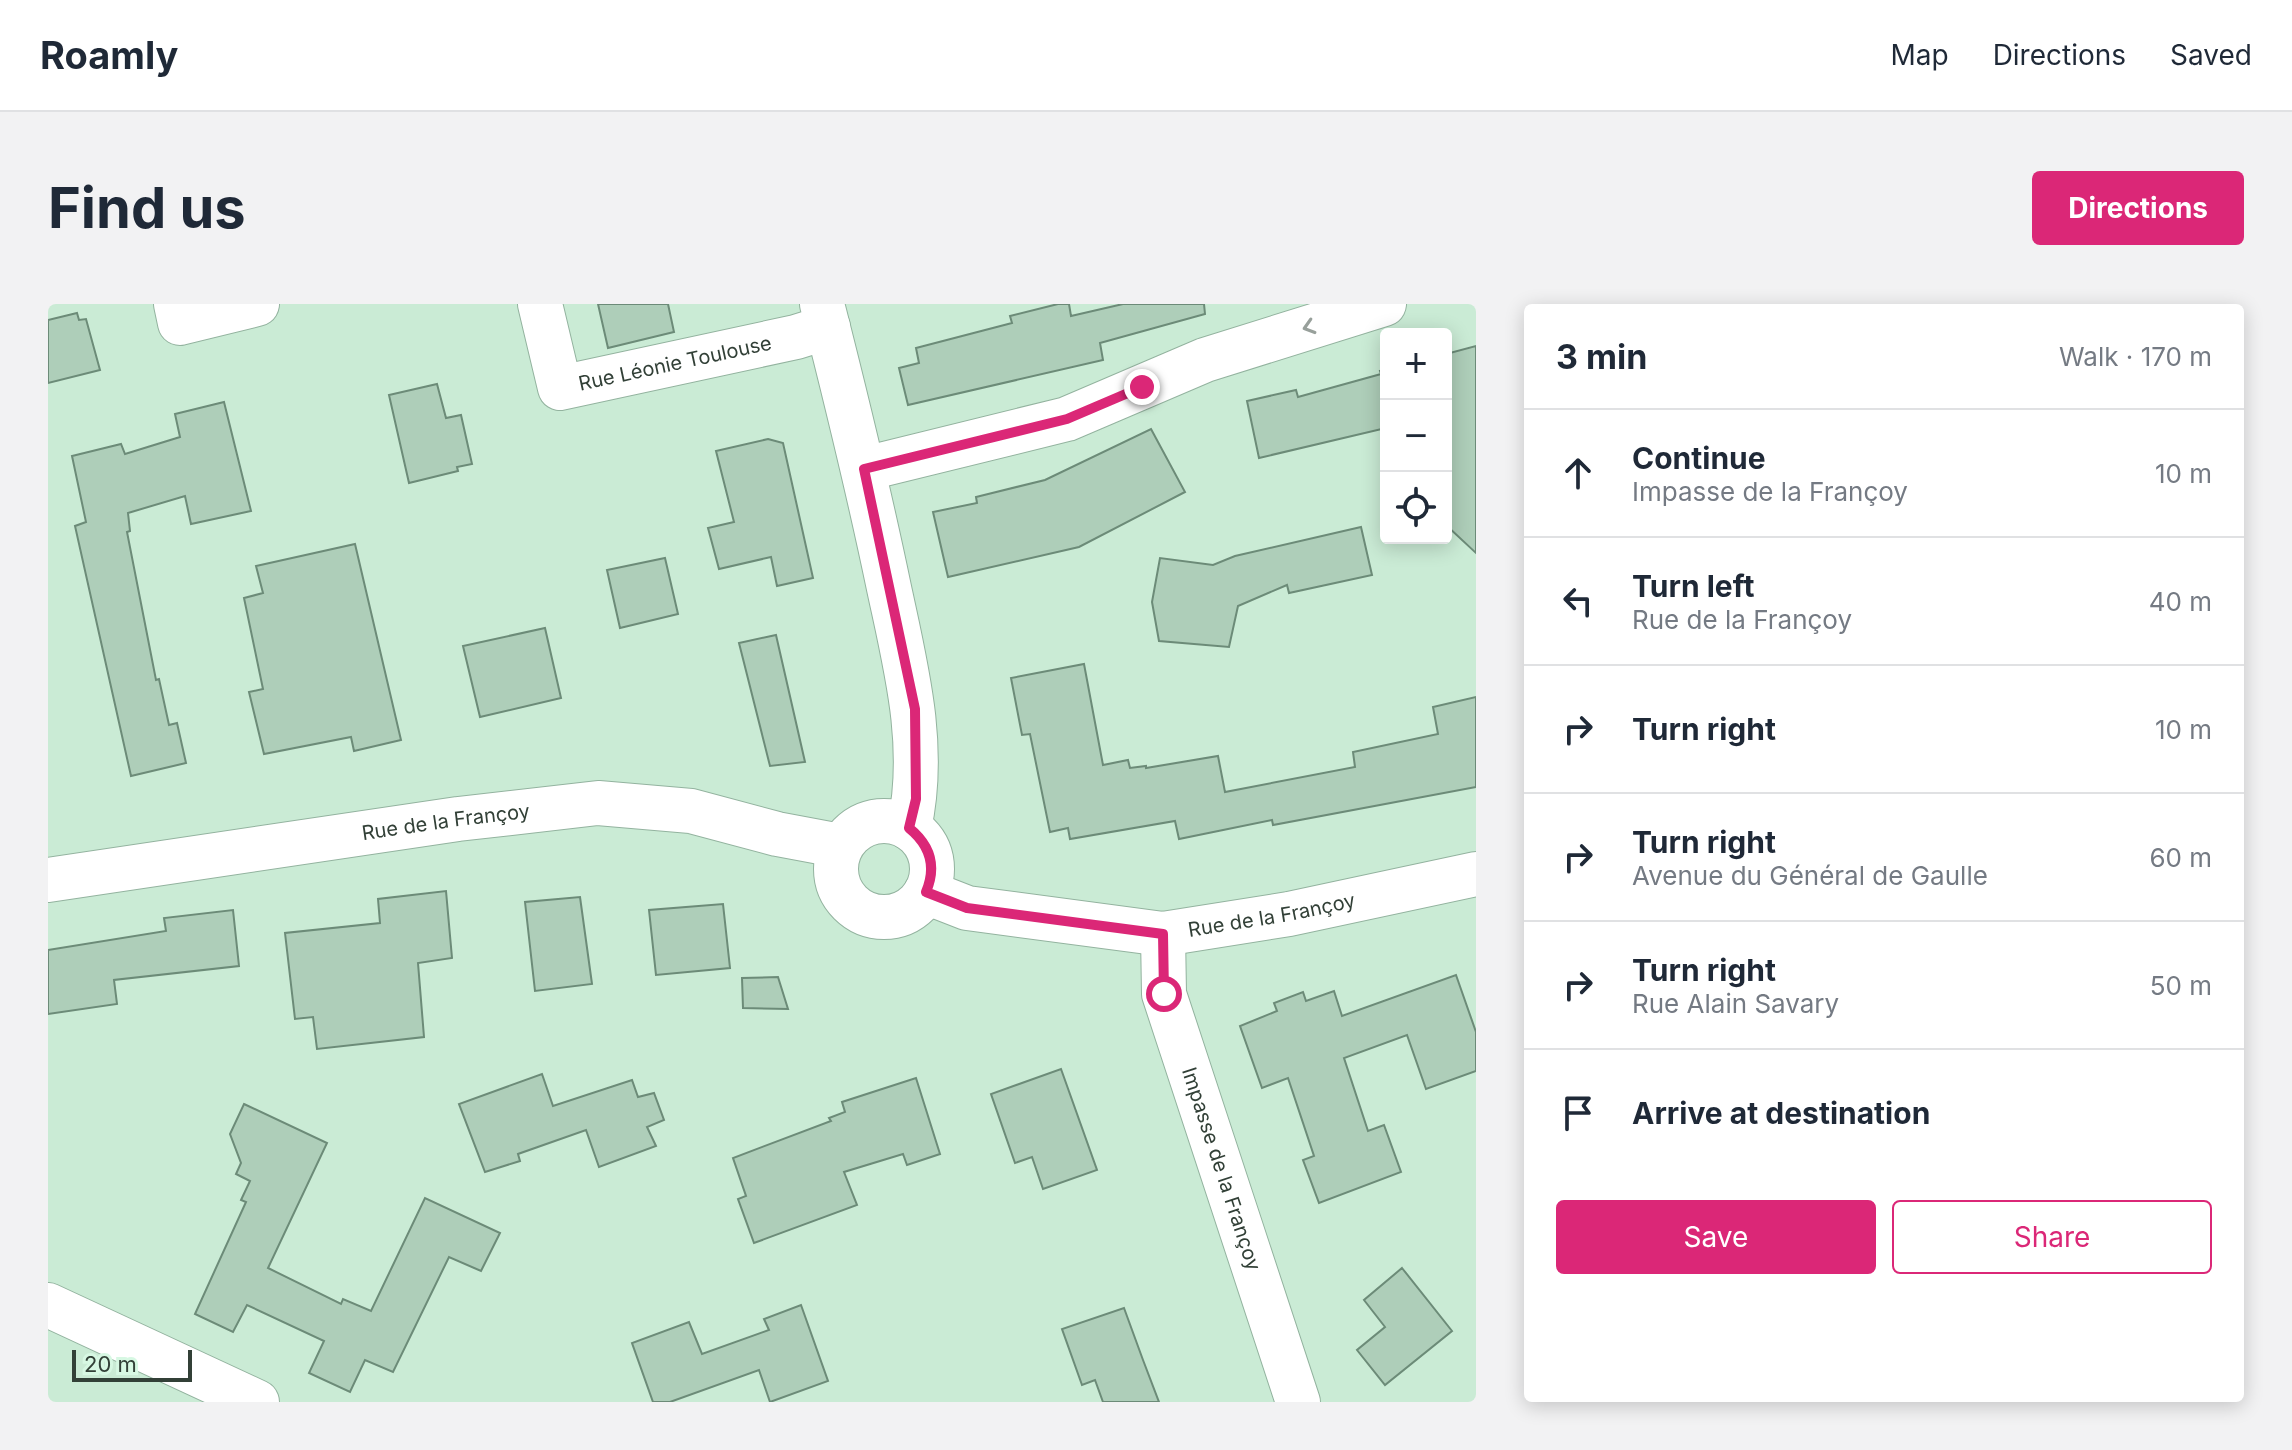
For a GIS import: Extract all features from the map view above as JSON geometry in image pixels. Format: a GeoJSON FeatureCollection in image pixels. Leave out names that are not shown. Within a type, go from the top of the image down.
{"type":"FeatureCollection","features":[{"type":"Feature","properties":{"kind":"street"},"geometry":{"type":"LineString","coordinates":[[176,304],[180,323],[257,304]]}},
{"type":"Feature","properties":{"kind":"street","name":"Rue Léonie Toulouse"},"geometry":{"type":"LineString","coordinates":[[540,304],[560,388],[796,337],[825,316]]}},
{"type":"Feature","properties":{"kind":"street"},"geometry":{"type":"LineString","coordinates":[[864,469],[1067,419],[1205,360],[1384,304]]}},
{"type":"Feature","properties":{"kind":"street"},"geometry":{"type":"LineString","coordinates":[[825,316],[864,469],[915,709],[916,799],[909,828]]}},
{"type":"Feature","properties":{"kind":"street","name":"Rue de la Françoy"},"geometry":{"type":"LineString","coordinates":[[48,880],[458,819],[598,803],[691,811],[777,834],[841,846]]}},
{"type":"Feature","properties":{"kind":"street"},"geometry":{"type":"LineString","coordinates":[[887,820],[909,828],[924,842],[929,852],[932,868],[926,892],[920,900],[899,914],[881,917],[860,910],[845,896],[838,882],[836,867],[841,846],[849,836],[867,824],[887,820]]}},
{"type":"Feature","properties":{"kind":"street","name":"Rue de la Françoy"},"geometry":{"type":"LineString","coordinates":[[926,892],[967,908],[1163,934],[1289,914],[1476,874]]}},
{"type":"Feature","properties":{"kind":"street","name":"Impasse de la Françoy"},"geometry":{"type":"LineString","coordinates":[[1163,934],[1164,994],[1298,1402]]}},
{"type":"Feature","properties":{"kind":"street"},"geometry":{"type":"LineString","coordinates":[[48,1305],[257,1402]]}},
{"type":"Feature","properties":{"kind":"building"},"geometry":{"type":"Polygon","coordinates":[[[598,304],[668,304],[674,332],[608,348],[598,304]]]}},
{"type":"Feature","properties":{"kind":"building"},"geometry":{"type":"Polygon","coordinates":[[[1069,304],[1071,316],[1123,304],[1204,304],[1205,314],[1100,343],[1103,360],[908,405],[899,368],[919,363],[916,348],[1012,323],[1010,316],[1069,304]]]}},
{"type":"Feature","properties":{"kind":"building"},"geometry":{"type":"Polygon","coordinates":[[[77,313],[79,320],[86,319],[100,370],[48,383],[48,320],[77,313]]]}},
{"type":"Feature","properties":{"kind":"building"},"geometry":{"type":"Polygon","coordinates":[[[1476,346],[1476,553],[1452,531],[1452,352],[1476,346]]]}},
{"type":"Feature","properties":{"kind":"building"},"geometry":{"type":"Polygon","coordinates":[[[1380,374],[1380,429],[1259,458],[1247,401],[1296,390],[1298,397],[1380,374]]]}},
{"type":"Feature","properties":{"kind":"building"},"geometry":{"type":"Polygon","coordinates":[[[437,384],[446,418],[461,415],[472,464],[457,467],[458,471],[409,483],[389,395],[437,384]]]}},
{"type":"Feature","properties":{"kind":"building"},"geometry":{"type":"Polygon","coordinates":[[[224,402],[251,511],[191,524],[185,496],[128,513],[130,531],[127,532],[156,680],[159,679],[169,725],[177,723],[186,763],[131,776],[75,526],[86,522],[72,456],[121,444],[125,454],[180,437],[175,414],[224,402]]]}},
{"type":"Feature","properties":{"kind":"building"},"geometry":{"type":"Polygon","coordinates":[[[1151,429],[1185,492],[1079,547],[948,577],[933,512],[977,503],[976,497],[1045,480],[1151,429]]]}},
{"type":"Feature","properties":{"kind":"building"},"geometry":{"type":"Polygon","coordinates":[[[768,439],[783,443],[813,578],[777,586],[771,557],[719,569],[708,528],[734,522],[716,451],[768,439]]]}},
{"type":"Feature","properties":{"kind":"building"},"geometry":{"type":"Polygon","coordinates":[[[1361,527],[1372,575],[1289,593],[1287,585],[1238,606],[1229,647],[1159,641],[1152,602],[1160,558],[1213,565],[1235,556],[1361,527]]]}},
{"type":"Feature","properties":{"kind":"building"},"geometry":{"type":"Polygon","coordinates":[[[355,544],[401,740],[354,751],[351,737],[264,754],[249,692],[263,689],[244,598],[263,593],[256,566],[355,544]]]}},
{"type":"Feature","properties":{"kind":"building"},"geometry":{"type":"Polygon","coordinates":[[[665,558],[678,614],[620,628],[607,570],[665,558]]]}},
{"type":"Feature","properties":{"kind":"building"},"geometry":{"type":"Polygon","coordinates":[[[545,628],[561,698],[480,717],[463,646],[545,628]]]}},
{"type":"Feature","properties":{"kind":"building"},"geometry":{"type":"Polygon","coordinates":[[[776,635],[805,762],[770,766],[739,643],[776,635]]]}},
{"type":"Feature","properties":{"kind":"building"},"geometry":{"type":"Polygon","coordinates":[[[1084,664],[1103,765],[1128,760],[1130,768],[1146,768],[1218,756],[1225,792],[1355,767],[1353,752],[1438,734],[1433,707],[1476,697],[1476,787],[1273,825],[1272,820],[1179,839],[1175,821],[1070,839],[1068,828],[1050,832],[1030,734],[1022,735],[1011,678],[1084,664]]]}},
{"type":"Feature","properties":{"kind":"building"},"geometry":{"type":"Polygon","coordinates":[[[446,891],[452,958],[418,963],[424,1037],[317,1049],[313,1017],[295,1019],[285,933],[380,923],[378,899],[446,891]]]}},
{"type":"Feature","properties":{"kind":"building"},"geometry":{"type":"Polygon","coordinates":[[[580,897],[592,984],[535,991],[525,902],[580,897]]]}},
{"type":"Feature","properties":{"kind":"building"},"geometry":{"type":"Polygon","coordinates":[[[723,904],[730,968],[656,975],[649,910],[723,904]]]}},
{"type":"Feature","properties":{"kind":"building"},"geometry":{"type":"Polygon","coordinates":[[[233,910],[239,966],[114,980],[117,1004],[48,1014],[48,950],[166,931],[164,918],[233,910]]]}},
{"type":"Feature","properties":{"kind":"building"},"geometry":{"type":"Polygon","coordinates":[[[1456,975],[1476,1032],[1476,1071],[1426,1089],[1407,1035],[1344,1058],[1368,1131],[1384,1125],[1401,1172],[1319,1203],[1303,1160],[1314,1156],[1288,1078],[1262,1088],[1240,1026],[1277,1011],[1274,1003],[1303,992],[1306,1001],[1334,991],[1342,1016],[1456,975]]]}},
{"type":"Feature","properties":{"kind":"building"},"geometry":{"type":"Polygon","coordinates":[[[778,977],[788,1009],[743,1008],[742,978],[778,977]]]}},
{"type":"Feature","properties":{"kind":"building"},"geometry":{"type":"Polygon","coordinates":[[[1061,1069],[1097,1170],[1043,1189],[1032,1157],[1015,1163],[991,1094],[1061,1069]]]}},
{"type":"Feature","properties":{"kind":"building"},"geometry":{"type":"Polygon","coordinates":[[[542,1074],[553,1106],[632,1080],[638,1097],[654,1093],[664,1120],[647,1127],[656,1146],[599,1167],[586,1130],[518,1154],[520,1161],[485,1172],[459,1104],[542,1074]]]}},
{"type":"Feature","properties":{"kind":"building"},"geometry":{"type":"Polygon","coordinates":[[[916,1078],[940,1154],[907,1165],[903,1154],[844,1172],[857,1205],[754,1243],[738,1199],[746,1196],[733,1158],[831,1121],[829,1118],[845,1112],[842,1102],[916,1078]]]}},
{"type":"Feature","properties":{"kind":"building"},"geometry":{"type":"Polygon","coordinates":[[[244,1104],[327,1143],[268,1268],[341,1304],[343,1299],[371,1311],[425,1198],[500,1233],[481,1271],[449,1257],[393,1372],[365,1360],[350,1392],[309,1373],[324,1341],[247,1305],[233,1332],[195,1314],[246,1202],[241,1200],[250,1181],[236,1174],[241,1163],[230,1134],[244,1104]]]}},
{"type":"Feature","properties":{"kind":"building"},"geometry":{"type":"Polygon","coordinates":[[[1402,1268],[1452,1331],[1385,1385],[1357,1350],[1385,1327],[1364,1300],[1402,1268]]]}},
{"type":"Feature","properties":{"kind":"building"},"geometry":{"type":"Polygon","coordinates":[[[801,1305],[828,1381],[770,1402],[759,1370],[670,1402],[653,1402],[632,1343],[689,1322],[702,1354],[769,1330],[764,1319],[801,1305]]]}},
{"type":"Feature","properties":{"kind":"building"},"geometry":{"type":"Polygon","coordinates":[[[1124,1308],[1159,1402],[1103,1402],[1095,1380],[1082,1385],[1062,1329],[1124,1308]]]}},
{"type":"Feature","properties":{"kind":"route"},"geometry":{"type":"LineString","coordinates":[[1142,387],[1067,419],[864,469],[915,709],[916,799],[909,828],[924,842],[929,852],[932,868],[926,892],[967,908],[1012,916],[1163,934],[1164,994]]}}]}
